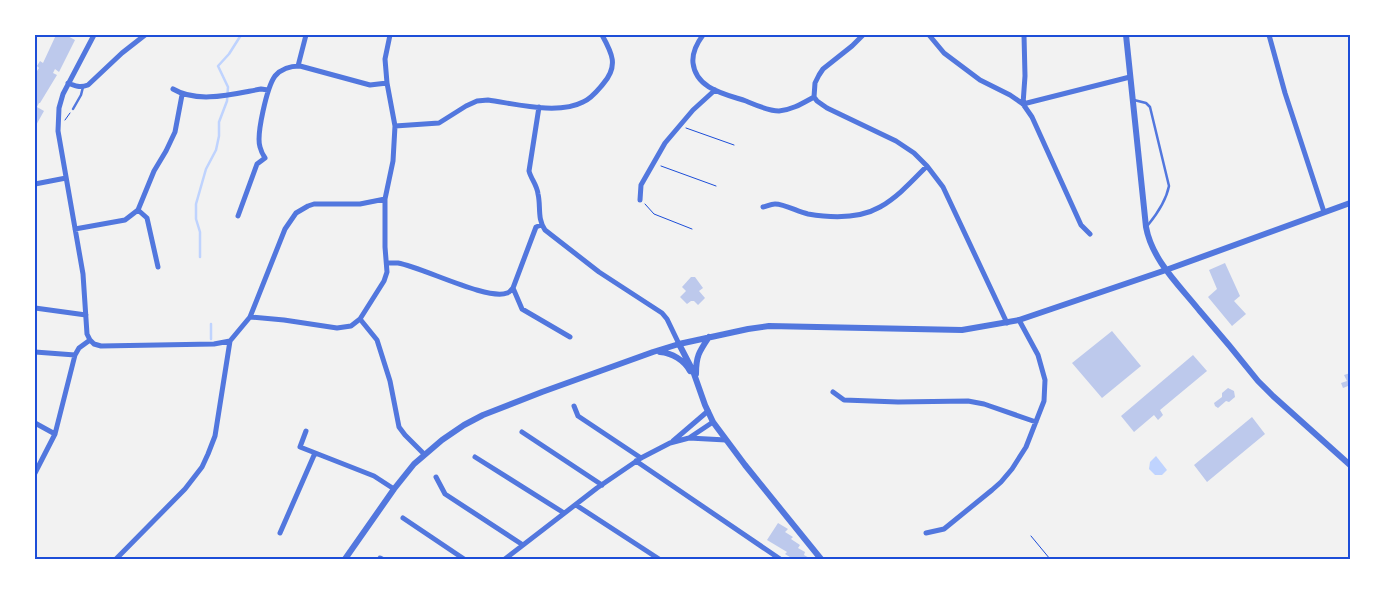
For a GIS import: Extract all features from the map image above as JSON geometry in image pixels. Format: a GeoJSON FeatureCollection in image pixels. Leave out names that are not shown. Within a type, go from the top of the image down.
{"type":"FeatureCollection","features":[{"type":"Feature","properties":{"kind":"street"},"geometry":{"type":"LineString","coordinates":[[94,35],[68,83],[59,108],[58,131],[83,274],[87,334],[94,344],[101,346],[214,344],[230,341]]}},
{"type":"Feature","properties":{"kind":"street"},"geometry":{"type":"LineString","coordinates":[[68,83],[83,87],[88,85],[122,52],[145,35]]}},
{"type":"Feature","properties":{"kind":"street"},"geometry":{"type":"LineString","coordinates":[[298,66],[306,35]]}},
{"type":"Feature","properties":{"kind":"street"},"geometry":{"type":"LineString","coordinates":[[250,317],[337,328],[351,326],[360,319],[384,281],[387,272],[384,247],[385,199],[393,161],[395,126],[386,83],[385,59],[390,35]]}},
{"type":"Feature","properties":{"kind":"street"},"geometry":{"type":"LineString","coordinates":[[395,126],[439,123],[466,106],[488,100],[558,108],[584,102],[594,95],[606,81],[611,71],[612,51],[602,35]]}},
{"type":"Feature","properties":{"kind":"street"},"geometry":{"type":"LineString","coordinates":[[703,35],[694,50],[693,59],[694,70],[706,85],[715,90],[775,111],[791,109],[814,97]]}},
{"type":"Feature","properties":{"kind":"street"},"geometry":{"type":"LineString","coordinates":[[863,35],[823,69],[815,84],[814,97],[827,108],[896,141],[914,153],[928,166],[943,187],[1007,323]]}},
{"type":"Feature","properties":{"kind":"street"},"geometry":{"type":"LineString","coordinates":[[929,35],[944,53],[980,80],[1024,104],[1032,117],[1081,225],[1090,234]]}},
{"type":"Feature","properties":{"kind":"street"},"geometry":{"type":"LineString","coordinates":[[1024,35],[1024,104]]}},
{"type":"Feature","properties":{"kind":"street"},"geometry":{"type":"LineString","coordinates":[[1126,35],[1146,227],[1152,249],[1166,270],[1258,381],[1350,465]]}},
{"type":"Feature","properties":{"kind":"street"},"geometry":{"type":"LineString","coordinates":[[1270,35],[1285,93],[1324,212]]}},
{"type":"Feature","properties":{"kind":"street"},"geometry":{"type":"LineString","coordinates":[[238,216],[257,164],[265,158],[259,146],[261,121],[271,82],[280,72],[290,67],[298,66],[370,85],[386,83]]}},
{"type":"Feature","properties":{"kind":"street"},"geometry":{"type":"LineString","coordinates":[[1024,104],[1130,77]]}},
{"type":"Feature","properties":{"kind":"street"},"geometry":{"type":"LineString","coordinates":[[173,89],[182,94],[205,97],[261,89],[268,90]]}},
{"type":"Feature","properties":{"kind":"street"},"geometry":{"type":"LineString","coordinates":[[640,200],[642,185],[665,143],[693,110],[715,90]]}},
{"type":"Feature","properties":{"kind":"street"},"geometry":{"type":"LineString","coordinates":[[75,229],[125,220],[138,210],[149,182],[175,132],[182,94]]}},
{"type":"Feature","properties":{"kind":"street"},"geometry":{"type":"LineString","coordinates":[[539,107],[529,171],[538,192],[541,225],[599,272],[662,313],[689,362],[713,422],[821,559]]}},
{"type":"Feature","properties":{"kind":"street"},"geometry":{"type":"LineString","coordinates":[[763,206],[776,204],[806,214],[828,217],[864,214],[887,202],[928,166]]}},
{"type":"Feature","properties":{"kind":"street"},"geometry":{"type":"LineString","coordinates":[[35,184],[66,178]]}},
{"type":"Feature","properties":{"kind":"street"},"geometry":{"type":"LineString","coordinates":[[116,559],[185,489],[205,461],[215,436],[230,341],[250,317],[285,228],[296,212],[314,204],[360,204],[385,199]]}},
{"type":"Feature","properties":{"kind":"street"},"geometry":{"type":"LineString","coordinates":[[345,559],[414,464],[424,454],[464,425],[542,392],[653,352],[709,337],[770,326],[962,330],[1007,323],[1166,270],[1350,203]]}},
{"type":"Feature","properties":{"kind":"street"},"geometry":{"type":"LineString","coordinates":[[138,210],[147,218],[158,267]]}},
{"type":"Feature","properties":{"kind":"street"},"geometry":{"type":"LineString","coordinates":[[387,263],[397,263],[473,289],[501,295],[508,293],[513,288],[536,227],[541,225]]}},
{"type":"Feature","properties":{"kind":"street"},"geometry":{"type":"LineString","coordinates":[[513,288],[522,309],[570,337]]}},
{"type":"Feature","properties":{"kind":"street"},"geometry":{"type":"LineString","coordinates":[[35,308],[86,315]]}},
{"type":"Feature","properties":{"kind":"street"},"geometry":{"type":"LineString","coordinates":[[360,319],[378,340],[390,381],[399,427],[424,454]]}},
{"type":"Feature","properties":{"kind":"street"},"geometry":{"type":"LineString","coordinates":[[926,534],[944,529],[1001,482],[1026,447],[1044,401],[1045,380],[1038,355],[1019,320]]}},
{"type":"Feature","properties":{"kind":"street"},"geometry":{"type":"LineString","coordinates":[[696,380],[696,360],[709,337]]}},
{"type":"Feature","properties":{"kind":"street"},"geometry":{"type":"LineString","coordinates":[[35,474],[55,434],[75,355],[79,348],[90,340]]}},
{"type":"Feature","properties":{"kind":"street"},"geometry":{"type":"LineString","coordinates":[[677,358],[679,344]]}},
{"type":"Feature","properties":{"kind":"street"},"geometry":{"type":"LineString","coordinates":[[35,352],[75,355]]}},
{"type":"Feature","properties":{"kind":"street"},"geometry":{"type":"LineString","coordinates":[[653,352],[666,353],[677,358],[688,367],[696,380]]}},
{"type":"Feature","properties":{"kind":"street"},"geometry":{"type":"LineString","coordinates":[[833,392],[844,400],[898,402],[968,401],[984,404],[1036,422]]}},
{"type":"Feature","properties":{"kind":"street"},"geometry":{"type":"LineString","coordinates":[[574,406],[578,416],[780,559]]}},
{"type":"Feature","properties":{"kind":"street"},"geometry":{"type":"LineString","coordinates":[[505,559],[602,485],[639,460],[670,443],[708,411]]}},
{"type":"Feature","properties":{"kind":"street"},"geometry":{"type":"LineString","coordinates":[[689,438],[713,422]]}},
{"type":"Feature","properties":{"kind":"street"},"geometry":{"type":"LineString","coordinates":[[35,423],[55,434]]}},
{"type":"Feature","properties":{"kind":"street"},"geometry":{"type":"LineString","coordinates":[[306,430],[300,447],[374,476],[394,489]]}},
{"type":"Feature","properties":{"kind":"street"},"geometry":{"type":"LineString","coordinates":[[522,432],[602,485]]}},
{"type":"Feature","properties":{"kind":"street"},"geometry":{"type":"LineString","coordinates":[[670,443],[689,438],[726,440]]}},
{"type":"Feature","properties":{"kind":"street"},"geometry":{"type":"LineString","coordinates":[[280,533],[314,453]]}},
{"type":"Feature","properties":{"kind":"street"},"geometry":{"type":"LineString","coordinates":[[475,457],[564,514]]}},
{"type":"Feature","properties":{"kind":"street"},"geometry":{"type":"LineString","coordinates":[[436,476],[445,494],[523,544]]}},
{"type":"Feature","properties":{"kind":"street"},"geometry":{"type":"LineString","coordinates":[[576,505],[659,559]]}},
{"type":"Feature","properties":{"kind":"street"},"geometry":{"type":"LineString","coordinates":[[403,518],[464,559]]}},
{"type":"Feature","properties":{"kind":"lane"},"geometry":{"type":"LineString","coordinates":[[73,109],[81,96],[83,87]]}},
{"type":"Feature","properties":{"kind":"lane"},"geometry":{"type":"LineString","coordinates":[[1132,100],[1150,107],[1169,186],[1168,194],[1156,216],[1146,227]]}},
{"type":"Feature","properties":{"kind":"path"},"geometry":{"type":"LineString","coordinates":[[679,125],[734,145]]}},
{"type":"Feature","properties":{"kind":"path"},"geometry":{"type":"LineString","coordinates":[[653,163],[716,186]]}},
{"type":"Feature","properties":{"kind":"path"},"geometry":{"type":"LineString","coordinates":[[640,200],[654,214],[692,229]]}},
{"type":"Feature","properties":{"kind":"path"},"geometry":{"type":"LineString","coordinates":[[1031,536],[1050,559]]}},
{"type":"Feature","properties":{"kind":"water"},"geometry":{"type":"Polygon","coordinates":[[[1156,456],[1167,470],[1162,475],[1155,475],[1149,469],[1150,462],[1156,456]]]}},
{"type":"Feature","properties":{"kind":"building"},"geometry":{"type":"Polygon","coordinates":[[[56,35],[66,35],[75,40],[59,72],[55,69],[53,73],[57,75],[37,107],[44,111],[35,127],[35,74],[39,68],[37,66],[40,61],[43,63],[56,35]]]}},
{"type":"Feature","properties":{"kind":"building"},"geometry":{"type":"Polygon","coordinates":[[[1225,263],[1240,296],[1234,301],[1246,314],[1232,326],[1208,297],[1217,289],[1209,270],[1225,263]]]}},
{"type":"Feature","properties":{"kind":"building"},"geometry":{"type":"Polygon","coordinates":[[[691,277],[695,277],[703,288],[699,291],[705,298],[698,305],[694,301],[687,304],[680,297],[686,291],[682,287],[691,277]]]}},
{"type":"Feature","properties":{"kind":"building"},"geometry":{"type":"Polygon","coordinates":[[[1112,331],[1141,366],[1102,398],[1072,363],[1112,331]]]}},
{"type":"Feature","properties":{"kind":"building"},"geometry":{"type":"Polygon","coordinates":[[[1193,355],[1207,371],[1160,410],[1163,415],[1158,420],[1154,415],[1134,432],[1121,416],[1193,355]]]}},
{"type":"Feature","properties":{"kind":"building"},"geometry":{"type":"Polygon","coordinates":[[[1350,373],[1350,390],[1348,386],[1343,388],[1341,383],[1347,381],[1344,375],[1350,373]]]}},
{"type":"Feature","properties":{"kind":"building"},"geometry":{"type":"Polygon","coordinates":[[[1228,388],[1234,391],[1235,397],[1229,402],[1226,401],[1218,408],[1214,403],[1222,397],[1222,393],[1228,388]]]}},
{"type":"Feature","properties":{"kind":"building"},"geometry":{"type":"Polygon","coordinates":[[[1252,417],[1265,434],[1207,482],[1194,465],[1252,417]]]}},
{"type":"Feature","properties":{"kind":"building"},"geometry":{"type":"Polygon","coordinates":[[[778,523],[788,529],[785,532],[793,537],[791,539],[800,545],[798,548],[811,559],[793,559],[785,554],[787,552],[767,540],[778,523]]]}},
{"type":"Feature","properties":{"kind":"waterway"},"geometry":{"type":"LineString","coordinates":[[200,257],[200,232],[196,219],[196,204],[206,169],[216,150],[219,122],[227,101],[228,87],[218,66],[229,54],[241,35]]}},
{"type":"Feature","properties":{"kind":"waterway"},"geometry":{"type":"LineString","coordinates":[[211,324],[211,339]]}}]}
